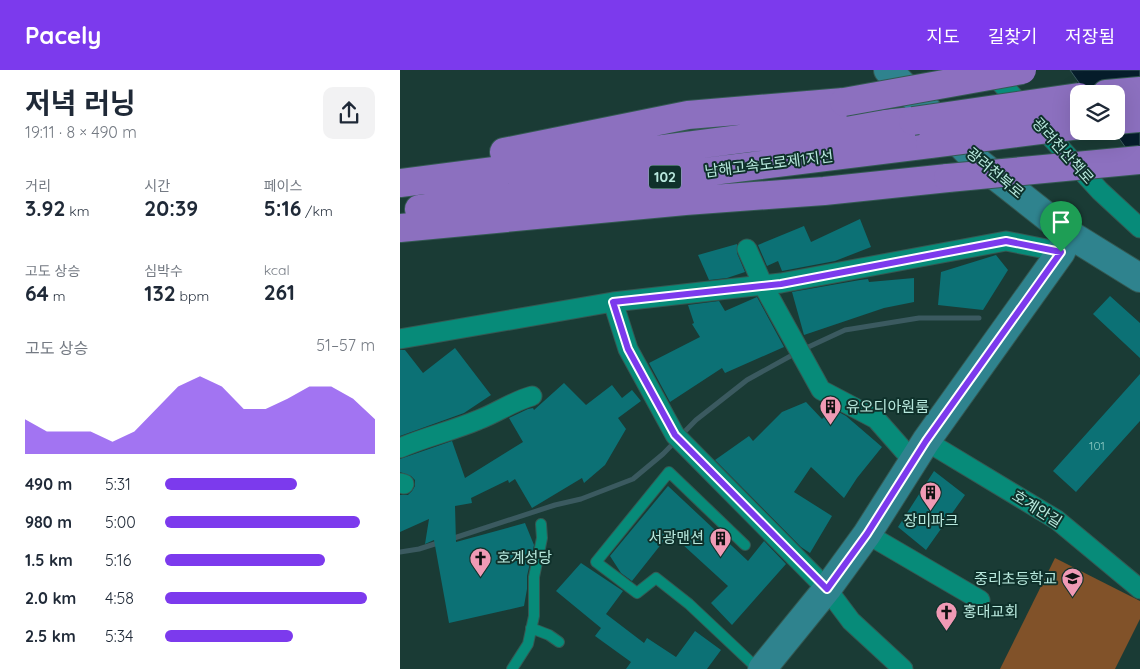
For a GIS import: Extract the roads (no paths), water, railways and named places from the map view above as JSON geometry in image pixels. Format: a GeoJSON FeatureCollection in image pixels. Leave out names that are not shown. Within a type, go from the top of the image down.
{"type":"FeatureCollection","features":[{"type":"Feature","properties":{"kind":"highway"},"geometry":{"type":"LineString","coordinates":[[400,167],[526,149],[688,116],[844,102],[1022,70]]}},
{"type":"Feature","properties":{"kind":"highway"},"geometry":{"type":"LineString","coordinates":[[1125,92],[1140,90]]}},
{"type":"Feature","properties":{"kind":"highway","name":"남해고속도로제1지선"},"geometry":{"type":"LineString","coordinates":[[400,183],[748,138],[913,121],[1070,98]]}},
{"type":"Feature","properties":{"kind":"highway"},"geometry":{"type":"LineString","coordinates":[[1125,119],[1140,118]]}},
{"type":"Feature","properties":{"kind":"highway","name":"남해고속도로제1지선"},"geometry":{"type":"LineString","coordinates":[[400,212],[471,201],[1070,126]]}},
{"type":"Feature","properties":{"kind":"highway"},"geometry":{"type":"LineString","coordinates":[[400,228],[685,201],[824,191],[1140,160]]}},
{"type":"Feature","properties":{"kind":"street","name":"광려천북로"},"geometry":{"type":"LineString","coordinates":[[888,70],[980,163],[1065,243],[1140,278]]}},
{"type":"Feature","properties":{"kind":"street","name":"광려천산책로"},"geometry":{"type":"LineString","coordinates":[[989,70],[1100,191],[1140,228]]}},
{"type":"Feature","properties":{"kind":"street"},"geometry":{"type":"LineString","coordinates":[[400,339],[613,302],[781,284],[1006,241],[1065,243]]}},
{"type":"Feature","properties":{"kind":"street"},"geometry":{"type":"LineString","coordinates":[[762,669],[827,589],[867,534],[919,451],[1065,243]]}},
{"type":"Feature","properties":{"kind":"street","name":"호계안길"},"geometry":{"type":"LineString","coordinates":[[747,249],[764,285],[821,390],[876,419],[919,451],[1057,520],[1140,589]]}},
{"type":"Feature","properties":{"kind":"street"},"geometry":{"type":"LineString","coordinates":[[613,302],[628,349],[675,435],[827,589],[851,621],[903,669]]}},
{"type":"Feature","properties":{"kind":"street"},"geometry":{"type":"LineString","coordinates":[[400,448],[422,438],[478,420],[514,401],[532,396]]}},
{"type":"Feature","properties":{"kind":"street"},"geometry":{"type":"LineString","coordinates":[[867,534],[980,600]]}},
{"type":"Feature","properties":{"kind":"lane"},"geometry":{"type":"LineString","coordinates":[[746,545],[669,472],[596,562],[637,593],[656,578],[689,604],[758,669]]}},
{"type":"Feature","properties":{"kind":"lane"},"geometry":{"type":"LineString","coordinates":[[512,669],[528,644],[534,616],[534,577],[542,538],[541,524]]}},
{"type":"Feature","properties":{"kind":"lane"},"geometry":{"type":"LineString","coordinates":[[531,628],[549,635],[559,642]]}},
{"type":"Feature","properties":{"kind":"water"},"geometry":{"type":"Polygon","coordinates":[[[1070,70],[1140,70],[1140,168],[1120,140],[1125,140],[1125,85],[1081,85],[1070,70]]]}},
{"type":"Feature","properties":{"kind":"waterway"},"geometry":{"type":"LineString","coordinates":[[804,349],[845,330],[919,318],[979,318]]}},
{"type":"Feature","properties":{"kind":"waterway"},"geometry":{"type":"LineString","coordinates":[[451,539],[555,505],[581,499],[633,479],[663,454],[696,420],[747,380],[796,353]]}},
{"type":"Feature","properties":{"kind":"waterway"},"geometry":{"type":"LineString","coordinates":[[400,552],[419,549],[441,542]]}},
{"type":"Feature","properties":{"kind":"place","name":"유오디아원룸"},"geometry":{"type":"Point","coordinates":[830,426]}},
{"type":"Feature","properties":{"kind":"place","name":"장미파크"},"geometry":{"type":"Point","coordinates":[931,511]}},
{"type":"Feature","properties":{"kind":"place","name":"서광맨션"},"geometry":{"type":"Point","coordinates":[720,557]}},
{"type":"Feature","properties":{"kind":"place","name":"호계성당"},"geometry":{"type":"Point","coordinates":[481,577]}},
{"type":"Feature","properties":{"kind":"place","name":"중리초등학교"},"geometry":{"type":"Point","coordinates":[1073,598]}},
{"type":"Feature","properties":{"kind":"place","name":"홍대교회"},"geometry":{"type":"Point","coordinates":[947,631]}}]}
